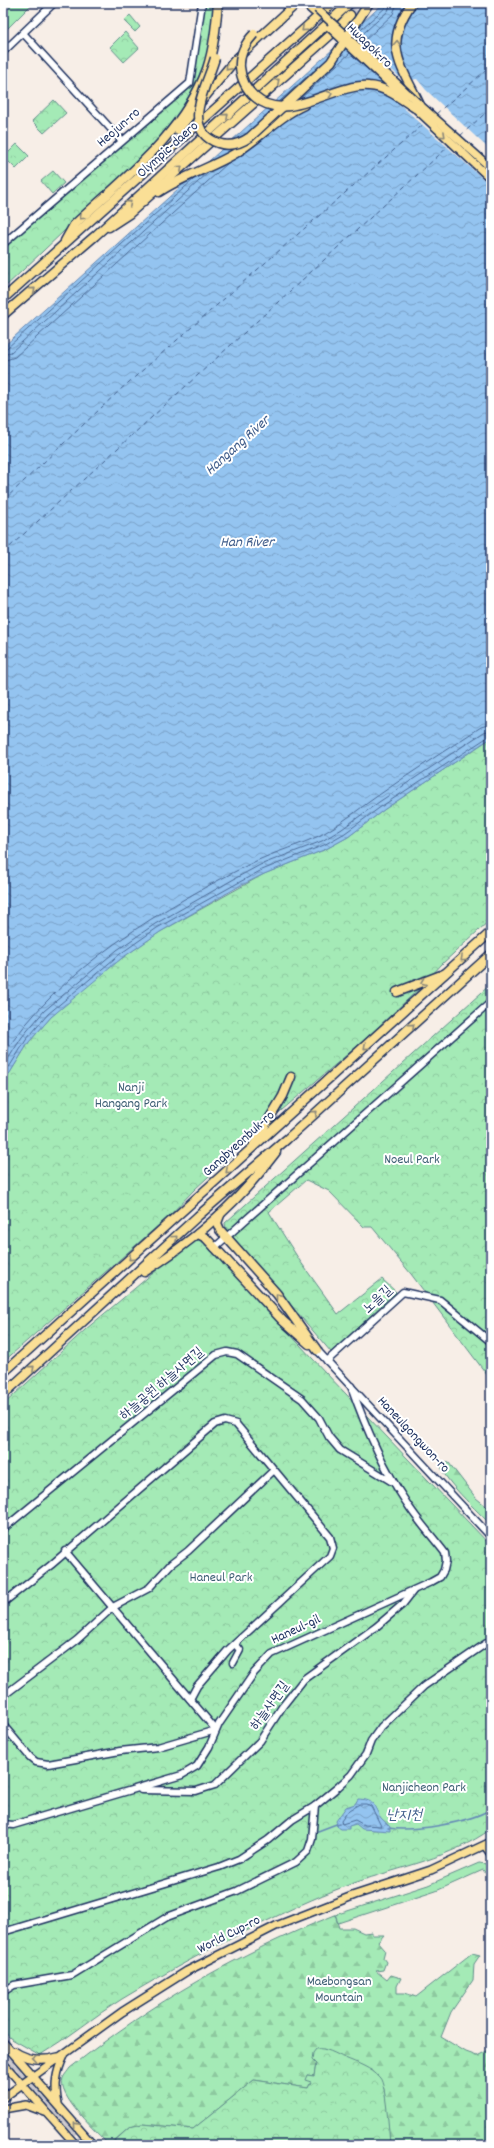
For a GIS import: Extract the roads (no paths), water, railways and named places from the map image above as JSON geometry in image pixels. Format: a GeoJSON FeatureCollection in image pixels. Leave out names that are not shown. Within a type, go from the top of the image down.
{"type":"FeatureCollection","features":[{"type":"Feature","properties":{"kind":"highway"},"geometry":{"type":"LineString","coordinates":[[62,247],[74,225],[144,159],[176,126],[200,87],[213,48],[218,3]]}},
{"type":"Feature","properties":{"kind":"highway"},"geometry":{"type":"LineString","coordinates":[[223,3],[215,58],[197,108],[198,123],[206,136],[212,141],[226,145],[239,143],[250,137],[331,62],[369,3]]}},
{"type":"Feature","properties":{"kind":"highway"},"geometry":{"type":"LineString","coordinates":[[289,3],[254,34],[246,45],[240,65],[246,87],[252,94],[268,105],[288,107],[347,88],[369,86],[389,91],[418,106]]}},
{"type":"Feature","properties":{"kind":"highway"},"geometry":{"type":"LineString","coordinates":[[144,159],[156,152],[183,125],[235,60],[297,3]]}},
{"type":"Feature","properties":{"kind":"highway","name":"Olympic-daero"},"geometry":{"type":"LineString","coordinates":[[3,299],[333,3]]}},
{"type":"Feature","properties":{"kind":"highway","name":"Olympic-daero"},"geometry":{"type":"LineString","coordinates":[[3,315],[95,236],[350,3]]}},
{"type":"Feature","properties":{"kind":"highway"},"geometry":{"type":"LineString","coordinates":[[412,3],[398,30],[397,53],[400,68],[418,106]]}},
{"type":"Feature","properties":{"kind":"highway"},"geometry":{"type":"LineString","coordinates":[[404,16],[416,3]]}},
{"type":"Feature","properties":{"kind":"highway"},"geometry":{"type":"LineString","coordinates":[[129,214],[336,30],[350,15]]}},
{"type":"Feature","properties":{"kind":"highway"},"geometry":{"type":"LineString","coordinates":[[95,236],[178,180],[212,166],[237,153],[287,115],[317,98]]}},
{"type":"Feature","properties":{"kind":"highway","name":"Gangbyeonbuk-ro"},"geometry":{"type":"LineString","coordinates":[[3,1374],[448,973],[491,932]]}},
{"type":"Feature","properties":{"kind":"highway","name":"Gangbyeonbuk-ro"},"geometry":{"type":"LineString","coordinates":[[3,1394],[126,1284],[198,1216],[286,1139],[491,954]]}},
{"type":"Feature","properties":{"kind":"highway"},"geometry":{"type":"LineString","coordinates":[[397,992],[448,973]]}},
{"type":"Feature","properties":{"kind":"highway"},"geometry":{"type":"LineString","coordinates":[[248,1153],[283,1096],[291,1077]]}},
{"type":"Feature","properties":{"kind":"highway"},"geometry":{"type":"LineString","coordinates":[[126,1284],[177,1251],[220,1215],[255,1181],[286,1139]]}},
{"type":"Feature","properties":{"kind":"highway"},"geometry":{"type":"LineString","coordinates":[[220,1215],[217,1223],[220,1230],[277,1294],[293,1314],[317,1350]]}},
{"type":"Feature","properties":{"kind":"highway"},"geometry":{"type":"LineString","coordinates":[[198,1234],[206,1238],[285,1322],[317,1350]]}},
{"type":"Feature","properties":{"kind":"highway"},"geometry":{"type":"LineString","coordinates":[[285,1322],[289,1321],[293,1314]]}},
{"type":"Feature","properties":{"kind":"main road","name":"Hwagok-ro"},"geometry":{"type":"LineString","coordinates":[[304,3],[418,106]]}},
{"type":"Feature","properties":{"kind":"main road","name":"Hwagok-ro"},"geometry":{"type":"LineString","coordinates":[[311,3],[418,106]]}},
{"type":"Feature","properties":{"kind":"main road"},"geometry":{"type":"LineString","coordinates":[[418,106],[491,168]]}},
{"type":"Feature","properties":{"kind":"main road"},"geometry":{"type":"LineString","coordinates":[[418,106],[491,179]]}},
{"type":"Feature","properties":{"kind":"main road"},"geometry":{"type":"LineString","coordinates":[[488,1844],[491,1854]]}},
{"type":"Feature","properties":{"kind":"main road","name":"World Cup-ro"},"geometry":{"type":"LineString","coordinates":[[3,2098],[21,2084],[64,2056],[122,2012],[187,1971],[276,1926],[355,1895],[431,1870],[488,1844]]}},
{"type":"Feature","properties":{"kind":"main road"},"geometry":{"type":"LineString","coordinates":[[3,2042],[93,2145]]}},
{"type":"Feature","properties":{"kind":"main road"},"geometry":{"type":"LineString","coordinates":[[8,2048],[24,2056],[40,2060],[64,2056]]}},
{"type":"Feature","properties":{"kind":"main road"},"geometry":{"type":"LineString","coordinates":[[58,2105],[55,2084],[57,2071],[64,2056]]}},
{"type":"Feature","properties":{"kind":"main road"},"geometry":{"type":"LineString","coordinates":[[3,2064],[76,2145]]}},
{"type":"Feature","properties":{"kind":"main road"},"geometry":{"type":"LineString","coordinates":[[3,2109],[31,2106],[52,2117]]}},
{"type":"Feature","properties":{"kind":"street"},"geometry":{"type":"LineString","coordinates":[[3,52],[54,3]]}},
{"type":"Feature","properties":{"kind":"street","name":"Heojun-ro"},"geometry":{"type":"LineString","coordinates":[[3,244],[190,83],[202,3]]}},
{"type":"Feature","properties":{"kind":"street"},"geometry":{"type":"LineString","coordinates":[[23,33],[122,141]]}},
{"type":"Feature","properties":{"kind":"street"},"geometry":{"type":"LineString","coordinates":[[214,1248],[491,1002]]}},
{"type":"Feature","properties":{"kind":"street","name":"노을길"},"geometry":{"type":"LineString","coordinates":[[328,1361],[403,1292],[440,1300],[491,1342]]}},
{"type":"Feature","properties":{"kind":"street","name":"Haneulgongwon-ro"},"geometry":{"type":"LineString","coordinates":[[317,1350],[491,1537]]}},
{"type":"Feature","properties":{"kind":"street","name":"하늘공원 하늘사면길"},"geometry":{"type":"LineString","coordinates":[[3,1530],[216,1355],[227,1352],[237,1354],[302,1399],[319,1418],[329,1437],[340,1450],[394,1483]]}},
{"type":"Feature","properties":{"kind":"street","name":"Haneul-gil"},"geometry":{"type":"LineString","coordinates":[[3,1824],[13,1825],[182,1775],[197,1766],[209,1748],[216,1730],[254,1673],[272,1654],[414,1590],[440,1576],[444,1570],[446,1560],[445,1553],[406,1503],[394,1483],[365,1425],[351,1386]]}},
{"type":"Feature","properties":{"kind":"street"},"geometry":{"type":"LineString","coordinates":[[3,1603],[51,1565],[65,1551],[215,1424],[225,1421],[236,1424],[330,1537],[333,1548],[330,1556],[235,1644],[196,1686],[190,1699]]}},
{"type":"Feature","properties":{"kind":"street"},"geometry":{"type":"LineString","coordinates":[[3,1696],[76,1640],[113,1607],[149,1588],[171,1564],[188,1551],[274,1470]]}},
{"type":"Feature","properties":{"kind":"street"},"geometry":{"type":"LineString","coordinates":[[3,1725],[30,1757],[36,1762],[48,1764],[120,1751],[158,1747],[216,1730],[65,1551]]}},
{"type":"Feature","properties":{"kind":"street","name":"하늘사면길"},"geometry":{"type":"LineString","coordinates":[[129,1791],[158,1789],[196,1791],[215,1785],[260,1741],[282,1708],[304,1680],[376,1627],[403,1604],[414,1590]]}},
{"type":"Feature","properties":{"kind":"street"},"geometry":{"type":"LineString","coordinates":[[3,1932],[219,1867],[239,1859],[268,1840],[292,1820],[315,1806],[351,1775],[381,1728],[424,1686],[491,1640]]}},
{"type":"Feature","properties":{"kind":"street"},"geometry":{"type":"LineString","coordinates":[[233,1663],[240,1650],[235,1644]]}},
{"type":"Feature","properties":{"kind":"street"},"geometry":{"type":"LineString","coordinates":[[3,1992],[14,1985],[72,1975],[167,1917],[237,1891],[296,1862],[308,1851],[312,1839],[315,1806]]}},
{"type":"Feature","properties":{"kind":"water","name":"Han River"},"geometry":{"type":"Polygon","coordinates":[[[384,3],[491,3],[491,738],[385,809],[348,837],[326,849],[264,874],[238,887],[160,932],[122,958],[51,1017],[29,1042],[3,1084],[3,347],[384,3]]]}},
{"type":"Feature","properties":{"kind":"water"},"geometry":{"type":"Polygon","coordinates":[[[358,1799],[367,1800],[372,1803],[380,1816],[390,1827],[390,1831],[362,1829],[356,1824],[349,1826],[349,1829],[341,1829],[338,1827],[336,1821],[346,1807],[355,1804],[358,1799]]]}},
{"type":"Feature","properties":{"kind":"waterway","name":"난지천"},"geometry":{"type":"LineString","coordinates":[[388,1828],[412,1829],[441,1825],[469,1818],[491,1809]]}},
{"type":"Feature","properties":{"kind":"waterway","name":"난지천"},"geometry":{"type":"LineString","coordinates":[[318,1831],[339,1823]]}},
{"type":"Feature","properties":{"kind":"tunnel"},"geometry":{"type":"LineString","coordinates":[[350,15],[358,3]]}},
{"type":"Feature","properties":{"kind":"tunnel"},"geometry":{"type":"LineString","coordinates":[[3,2049],[88,2145]]}},
{"type":"Feature","properties":{"kind":"tunnel"},"geometry":{"type":"LineString","coordinates":[[3,2056],[71,2133]]}},
{"type":"Feature","properties":{"kind":"water label","name":"Hangang River"},"geometry":{"type":"Point","coordinates":[238,446]}},
{"type":"Feature","properties":{"kind":"park label","name":"Nanji Hangang Park"},"geometry":{"type":"Point","coordinates":[131,1096]}},
{"type":"Feature","properties":{"kind":"park label","name":"Noeul Park"},"geometry":{"type":"Point","coordinates":[412,1160]}},
{"type":"Feature","properties":{"kind":"park label","name":"Haneul Park"},"geometry":{"type":"Point","coordinates":[221,1578]}},
{"type":"Feature","properties":{"kind":"park label","name":"Nanjicheon Park"},"geometry":{"type":"Point","coordinates":[424,1788]}},
{"type":"Feature","properties":{"kind":"park label","name":"Maebongsan Mountain"},"geometry":{"type":"Point","coordinates":[339,1990]}}]}
